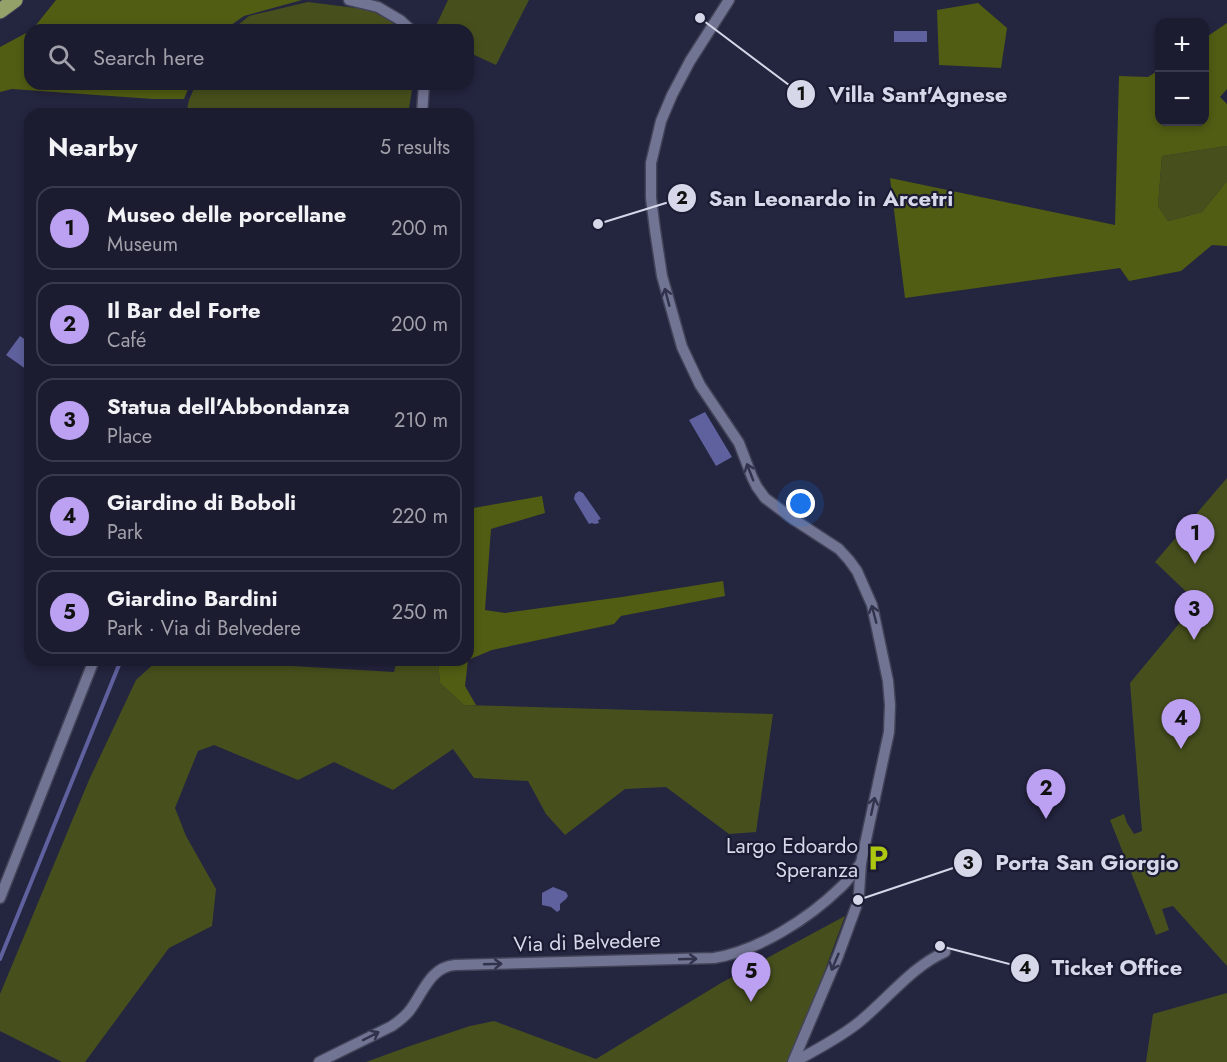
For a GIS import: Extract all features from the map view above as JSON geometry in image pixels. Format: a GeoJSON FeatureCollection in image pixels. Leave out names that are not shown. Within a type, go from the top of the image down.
{"type":"FeatureCollection","features":[{"type":"Feature","properties":{"kind":"main road"},"geometry":{"type":"LineString","coordinates":[[0,11],[15,0]]}},
{"type":"Feature","properties":{"kind":"street"},"geometry":{"type":"LineString","coordinates":[[350,0],[378,7],[404,24]]}},
{"type":"Feature","properties":{"kind":"street"},"geometry":{"type":"LineString","coordinates":[[729,0],[690,61],[661,121],[651,163],[651,198],[660,265],[673,319],[689,364],[700,385],[739,443],[757,487],[765,498],[838,549],[849,560],[857,571],[872,605],[888,681],[889,732],[861,863],[859,893]]}},
{"type":"Feature","properties":{"kind":"street"},"geometry":{"type":"LineString","coordinates":[[422,108],[424,90]]}},
{"type":"Feature","properties":{"kind":"street"},"geometry":{"type":"LineString","coordinates":[[0,898],[92,666]]}},
{"type":"Feature","properties":{"kind":"street","name":"Via di Belvedere"},"geometry":{"type":"LineString","coordinates":[[319,1062],[402,1019],[432,976],[443,968],[455,965],[724,957],[757,944],[803,918],[842,887],[861,863]]}},
{"type":"Feature","properties":{"kind":"street"},"geometry":{"type":"LineString","coordinates":[[794,1062],[856,907]]}},
{"type":"Feature","properties":{"kind":"street"},"geometry":{"type":"LineString","coordinates":[[794,1062],[857,1024],[902,982],[936,956],[945,952]]}},
{"type":"Feature","properties":{"kind":"green space"},"geometry":{"type":"Polygon","coordinates":[[[56,0],[302,0],[244,16],[233,24],[37,24],[56,0]]]}},
{"type":"Feature","properties":{"kind":"green space"},"geometry":{"type":"Polygon","coordinates":[[[448,0],[529,0],[496,65],[474,55],[474,24],[437,24],[448,0]]]}},
{"type":"Feature","properties":{"kind":"green space"},"geometry":{"type":"Polygon","coordinates":[[[308,2],[371,10],[393,24],[239,24],[249,16],[308,2]]]}},
{"type":"Feature","properties":{"kind":"green space"},"geometry":{"type":"Polygon","coordinates":[[[978,3],[1007,28],[1001,68],[939,65],[937,10],[978,3]]]}},
{"type":"Feature","properties":{"kind":"green space"},"geometry":{"type":"Polygon","coordinates":[[[1227,23],[1227,89],[1220,97],[1227,104],[1227,146],[1162,156],[1158,206],[1168,221],[1202,212],[1227,181],[1227,246],[1212,245],[1181,271],[1129,281],[1120,268],[905,298],[890,178],[1115,225],[1119,76],[1148,77],[1155,73],[1155,126],[1209,126],[1209,35],[1227,23]]]}},
{"type":"Feature","properties":{"kind":"green space"},"geometry":{"type":"Polygon","coordinates":[[[24,34],[24,90],[12,89],[0,92],[0,47],[24,34]]]}},
{"type":"Feature","properties":{"kind":"green space"},"geometry":{"type":"Polygon","coordinates":[[[26,90],[188,90],[184,99],[26,90]]]}},
{"type":"Feature","properties":{"kind":"green space"},"geometry":{"type":"Polygon","coordinates":[[[193,90],[412,90],[409,108],[187,108],[193,90]]]}},
{"type":"Feature","properties":{"kind":"green space"},"geometry":{"type":"Polygon","coordinates":[[[1227,146],[1227,181],[1202,212],[1168,221],[1158,206],[1162,156],[1227,146]]]}},
{"type":"Feature","properties":{"kind":"green space"},"geometry":{"type":"Polygon","coordinates":[[[1227,478],[1227,966],[1173,906],[1162,909],[1169,930],[1156,935],[1110,820],[1124,814],[1134,834],[1142,831],[1130,683],[1197,602],[1155,562],[1227,478]]]}},
{"type":"Feature","properties":{"kind":"green space"},"geometry":{"type":"Polygon","coordinates":[[[542,496],[545,513],[491,529],[485,610],[505,613],[723,581],[725,596],[621,616],[614,624],[492,650],[474,658],[474,508],[542,496]]]}},
{"type":"Feature","properties":{"kind":"green space"},"geometry":{"type":"Polygon","coordinates":[[[151,666],[292,666],[394,672],[396,666],[439,666],[440,683],[464,705],[773,714],[756,832],[729,834],[666,787],[625,789],[565,835],[546,814],[528,781],[474,778],[453,749],[393,790],[334,762],[298,780],[214,745],[198,751],[175,808],[186,836],[216,889],[212,926],[169,948],[85,1062],[62,1062],[0,1031],[0,994],[89,780],[136,680],[151,666]]]}},
{"type":"Feature","properties":{"kind":"green space"},"geometry":{"type":"Polygon","coordinates":[[[439,666],[467,666],[465,686],[476,705],[464,705],[440,683],[439,666]]]}},
{"type":"Feature","properties":{"kind":"green space"},"geometry":{"type":"Polygon","coordinates":[[[845,916],[791,1062],[366,1062],[470,1026],[494,1021],[596,1059],[721,983],[845,916]]]}},
{"type":"Feature","properties":{"kind":"green space"},"geometry":{"type":"Polygon","coordinates":[[[1227,993],[1227,1062],[1146,1062],[1153,1014],[1227,993]]]}},
{"type":"Feature","properties":{"kind":"water"},"geometry":{"type":"Polygon","coordinates":[[[894,31],[927,31],[927,42],[894,42],[894,31]]]}},
{"type":"Feature","properties":{"kind":"water"},"geometry":{"type":"Polygon","coordinates":[[[20,336],[24,339],[24,368],[6,355],[20,336]]]}},
{"type":"Feature","properties":{"kind":"water"},"geometry":{"type":"Polygon","coordinates":[[[705,412],[732,457],[716,466],[689,420],[705,412]]]}},
{"type":"Feature","properties":{"kind":"water"},"geometry":{"type":"Polygon","coordinates":[[[579,491],[583,493],[601,519],[598,520],[599,523],[589,524],[574,499],[575,494],[579,491]]]}},
{"type":"Feature","properties":{"kind":"water"},"geometry":{"type":"Polygon","coordinates":[[[553,887],[566,892],[568,896],[560,904],[560,910],[557,912],[551,907],[542,905],[542,893],[553,887]]]}},
{"type":"Feature","properties":{"kind":"waterway"},"geometry":{"type":"LineString","coordinates":[[0,959],[119,666]]}},
{"type":"Feature","properties":{"kind":"place","name":"Villa Sant'Agnese"},"geometry":{"type":"Point","coordinates":[700,18]}},
{"type":"Feature","properties":{"kind":"place","name":"San Leonardo in Arcetri"},"geometry":{"type":"Point","coordinates":[598,224]}},
{"type":"Feature","properties":{"kind":"place","name":"Museo delle porcellane"},"geometry":{"type":"Point","coordinates":[1195,564]}},
{"type":"Feature","properties":{"kind":"place","name":"Statua dell'Abbondanza"},"geometry":{"type":"Point","coordinates":[1194,640]}},
{"type":"Feature","properties":{"kind":"place","name":"Giardino di Boboli"},"geometry":{"type":"Point","coordinates":[1181,749]}},
{"type":"Feature","properties":{"kind":"place","name":"Il Bar del Forte"},"geometry":{"type":"Point","coordinates":[1046,819]}},
{"type":"Feature","properties":{"kind":"place","name":"Largo Edoardo Speranza"},"geometry":{"type":"Point","coordinates":[878,858]}},
{"type":"Feature","properties":{"kind":"place","name":"Porta San Giorgio"},"geometry":{"type":"Point","coordinates":[858,900]}},
{"type":"Feature","properties":{"kind":"place","name":"Ticket Office"},"geometry":{"type":"Point","coordinates":[940,946]}},
{"type":"Feature","properties":{"kind":"place","name":"Giardino Bardini"},"geometry":{"type":"Point","coordinates":[751,1002]}}]}
